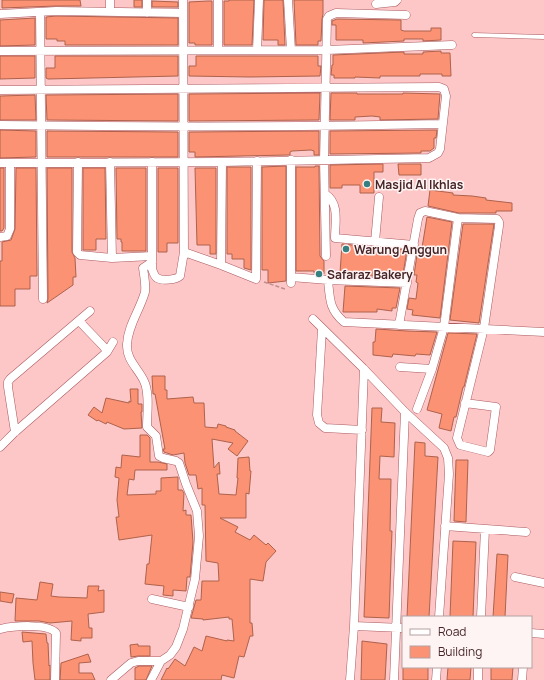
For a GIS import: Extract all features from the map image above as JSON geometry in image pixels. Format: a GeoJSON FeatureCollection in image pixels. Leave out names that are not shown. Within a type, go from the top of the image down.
{"type":"FeatureCollection","features":[{"type":"Feature","properties":{"kind":"street"},"geometry":{"type":"LineString","coordinates":[[110,0],[110,12]]}},
{"type":"Feature","properties":{"kind":"street"},"geometry":{"type":"LineString","coordinates":[[147,0],[147,13]]}},
{"type":"Feature","properties":{"kind":"street"},"geometry":{"type":"LineString","coordinates":[[152,162],[152,265],[158,278],[179,278],[184,252],[183,0]]}},
{"type":"Feature","properties":{"kind":"street"},"geometry":{"type":"LineString","coordinates":[[218,0],[218,50]]}},
{"type":"Feature","properties":{"kind":"street"},"geometry":{"type":"LineString","coordinates":[[257,50],[259,0]]}},
{"type":"Feature","properties":{"kind":"street"},"geometry":{"type":"LineString","coordinates":[[288,0],[291,50]]}},
{"type":"Feature","properties":{"kind":"street"},"geometry":{"type":"LineString","coordinates":[[376,4],[395,2],[397,0]]}},
{"type":"Feature","properties":{"kind":"street"},"geometry":{"type":"LineString","coordinates":[[40,12],[43,299]]}},
{"type":"Feature","properties":{"kind":"street"},"geometry":{"type":"LineString","coordinates":[[0,14],[40,12],[183,13]]}},
{"type":"Feature","properties":{"kind":"street"},"geometry":{"type":"LineString","coordinates":[[326,256],[324,160],[327,19],[332,14],[336,13],[406,15]]}},
{"type":"Feature","properties":{"kind":"street"},"geometry":{"type":"LineString","coordinates":[[0,51],[327,50],[452,45]]}},
{"type":"Feature","properties":{"kind":"street"},"geometry":{"type":"LineString","coordinates":[[0,90],[439,87],[444,89],[446,96],[440,149],[438,153],[429,158],[222,162],[0,163]]}},
{"type":"Feature","properties":{"kind":"street"},"geometry":{"type":"LineString","coordinates":[[0,125],[183,127],[442,124]]}},
{"type":"Feature","properties":{"kind":"street"},"geometry":{"type":"LineString","coordinates":[[291,160],[291,280],[407,283]]}},
{"type":"Feature","properties":{"kind":"street"},"geometry":{"type":"LineString","coordinates":[[184,252],[256,279],[256,161]]}},
{"type":"Feature","properties":{"kind":"street"},"geometry":{"type":"LineString","coordinates":[[78,162],[77,252],[84,256],[112,258],[152,265]]}},
{"type":"Feature","properties":{"kind":"street"},"geometry":{"type":"LineString","coordinates":[[110,162],[112,258]]}},
{"type":"Feature","properties":{"kind":"street"},"geometry":{"type":"LineString","coordinates":[[222,162],[222,265]]}},
{"type":"Feature","properties":{"kind":"street"},"geometry":{"type":"LineString","coordinates":[[0,237],[7,236],[10,229],[10,163]]}},
{"type":"Feature","properties":{"kind":"street"},"geometry":{"type":"LineString","coordinates":[[325,194],[331,198],[335,204],[335,238],[414,245]]}},
{"type":"Feature","properties":{"kind":"street"},"geometry":{"type":"LineString","coordinates":[[375,242],[379,198]]}},
{"type":"Feature","properties":{"kind":"street"},"geometry":{"type":"LineString","coordinates":[[399,325],[420,213],[425,211],[458,218],[494,218],[499,222],[484,328],[465,403],[457,438],[460,445],[488,452],[490,450],[496,407],[465,403]]}},
{"type":"Feature","properties":{"kind":"street"},"geometry":{"type":"LineString","coordinates":[[417,409],[432,369],[444,327],[458,218]]}},
{"type":"Feature","properties":{"kind":"street"},"geometry":{"type":"LineString","coordinates":[[111,680],[131,663],[138,660],[161,660],[170,655],[178,642],[183,629],[195,579],[198,550],[199,527],[197,511],[179,463],[159,456],[156,436],[147,427],[147,391],[144,381],[133,366],[126,345],[128,332],[139,309],[145,291],[143,268],[152,265]]}},
{"type":"Feature","properties":{"kind":"street"},"geometry":{"type":"LineString","coordinates":[[328,280],[331,307],[344,322],[544,332]]}},
{"type":"Feature","properties":{"kind":"street"},"geometry":{"type":"LineString","coordinates":[[15,432],[8,382],[90,311]]}},
{"type":"Feature","properties":{"kind":"street"},"geometry":{"type":"LineString","coordinates":[[313,319],[405,412],[444,448],[448,458],[439,616]]}},
{"type":"Feature","properties":{"kind":"street"},"geometry":{"type":"LineString","coordinates":[[79,321],[107,352]]}},
{"type":"Feature","properties":{"kind":"street"},"geometry":{"type":"LineString","coordinates":[[322,329],[317,415],[319,423],[325,428],[362,430]]}},
{"type":"Feature","properties":{"kind":"street"},"geometry":{"type":"LineString","coordinates":[[0,446],[107,352],[113,342]]}},
{"type":"Feature","properties":{"kind":"street"},"geometry":{"type":"LineString","coordinates":[[400,367],[432,369]]}},
{"type":"Feature","properties":{"kind":"street"},"geometry":{"type":"LineString","coordinates":[[350,680],[354,626],[364,369]]}},
{"type":"Feature","properties":{"kind":"street"},"geometry":{"type":"LineString","coordinates":[[394,680],[400,628],[405,412]]}},
{"type":"Feature","properties":{"kind":"street"},"geometry":{"type":"LineString","coordinates":[[445,526],[526,532]]}},
{"type":"Feature","properties":{"kind":"street"},"geometry":{"type":"LineString","coordinates":[[481,616],[485,529]]}},
{"type":"Feature","properties":{"kind":"street"},"geometry":{"type":"LineString","coordinates":[[515,577],[544,583]]}},
{"type":"Feature","properties":{"kind":"street"},"geometry":{"type":"LineString","coordinates":[[152,599],[188,607]]}},
{"type":"Feature","properties":{"kind":"street"},"geometry":{"type":"LineString","coordinates":[[0,629],[17,626],[47,627],[53,629],[56,633],[55,680]]}},
{"type":"Feature","properties":{"kind":"street"},"geometry":{"type":"LineString","coordinates":[[354,626],[400,628]]}},
{"type":"Feature","properties":{"kind":"street"},"geometry":{"type":"LineString","coordinates":[[532,633],[544,634]]}},
{"type":"Feature","properties":{"kind":"street"},"geometry":{"type":"LineString","coordinates":[[151,680],[161,660]]}},
{"type":"Feature","properties":{"kind":"street"},"geometry":{"type":"LineString","coordinates":[[436,680],[437,668]]}},
{"type":"Feature","properties":{"kind":"street"},"geometry":{"type":"LineString","coordinates":[[478,668],[478,680]]}},
{"type":"Feature","properties":{"kind":"street"},"geometry":{"type":"LineString","coordinates":[[522,668],[522,680]]}},
{"type":"Feature","properties":{"kind":"lane"},"geometry":{"type":"LineString","coordinates":[[474,35],[544,37]]}},
{"type":"Feature","properties":{"kind":"path"},"geometry":{"type":"LineString","coordinates":[[256,279],[280,289],[289,288],[291,280]]}},
{"type":"Feature","properties":{"kind":"building"},"geometry":{"type":"Polygon","coordinates":[[[2,0],[80,0],[81,6],[2,8],[2,0]]]}},
{"type":"Feature","properties":{"kind":"building"},"geometry":{"type":"Polygon","coordinates":[[[134,0],[142,0],[142,7],[134,7],[134,0]]]}},
{"type":"Feature","properties":{"kind":"building"},"geometry":{"type":"Polygon","coordinates":[[[254,0],[252,45],[224,45],[224,1],[254,0]]]}},
{"type":"Feature","properties":{"kind":"building"},"geometry":{"type":"Polygon","coordinates":[[[264,0],[283,0],[285,45],[278,45],[278,40],[263,40],[264,0]]]}},
{"type":"Feature","properties":{"kind":"building"},"geometry":{"type":"Polygon","coordinates":[[[294,0],[323,0],[321,41],[318,41],[318,45],[296,45],[294,0]]]}},
{"type":"Feature","properties":{"kind":"building"},"geometry":{"type":"Polygon","coordinates":[[[152,1],[178,2],[178,7],[152,7],[152,1]]]}},
{"type":"Feature","properties":{"kind":"building"},"geometry":{"type":"Polygon","coordinates":[[[212,1],[212,45],[195,45],[195,43],[189,43],[189,2],[212,1]]]}},
{"type":"Feature","properties":{"kind":"building"},"geometry":{"type":"Polygon","coordinates":[[[46,17],[178,18],[178,45],[65,45],[65,41],[46,39],[46,17]]]}},
{"type":"Feature","properties":{"kind":"building"},"geometry":{"type":"Polygon","coordinates":[[[35,18],[35,45],[0,46],[0,20],[35,18]]]}},
{"type":"Feature","properties":{"kind":"building"},"geometry":{"type":"Polygon","coordinates":[[[337,19],[401,20],[401,30],[404,31],[431,31],[431,28],[441,28],[441,40],[423,41],[423,39],[404,39],[404,41],[363,43],[363,40],[336,40],[336,25],[332,25],[332,21],[337,19]]]}},
{"type":"Feature","properties":{"kind":"building"},"geometry":{"type":"Polygon","coordinates":[[[441,51],[441,53],[450,53],[451,76],[442,76],[442,74],[420,74],[420,76],[380,76],[380,78],[334,78],[334,75],[331,75],[333,55],[404,52],[404,54],[423,54],[423,52],[441,51]]]}},
{"type":"Feature","properties":{"kind":"building"},"geometry":{"type":"Polygon","coordinates":[[[0,56],[35,56],[35,78],[0,79],[0,56]]]}},
{"type":"Feature","properties":{"kind":"building"},"geometry":{"type":"Polygon","coordinates":[[[55,56],[178,56],[178,76],[48,79],[46,78],[46,68],[55,68],[55,56]]]}},
{"type":"Feature","properties":{"kind":"building"},"geometry":{"type":"Polygon","coordinates":[[[196,56],[318,56],[318,66],[321,66],[320,76],[189,76],[189,66],[196,66],[196,56]]]}},
{"type":"Feature","properties":{"kind":"building"},"geometry":{"type":"Polygon","coordinates":[[[320,93],[319,120],[189,121],[189,94],[320,93]]]}},
{"type":"Feature","properties":{"kind":"building"},"geometry":{"type":"Polygon","coordinates":[[[331,93],[440,94],[438,119],[380,120],[380,117],[372,116],[355,117],[355,120],[330,120],[331,93]]]}},
{"type":"Feature","properties":{"kind":"building"},"geometry":{"type":"Polygon","coordinates":[[[178,94],[178,121],[47,120],[46,95],[178,94]]]}},
{"type":"Feature","properties":{"kind":"building"},"geometry":{"type":"Polygon","coordinates":[[[35,95],[36,120],[0,120],[0,96],[35,95]]]}},
{"type":"Feature","properties":{"kind":"building"},"geometry":{"type":"Polygon","coordinates":[[[0,130],[36,131],[36,157],[0,158],[0,130]]]}},
{"type":"Feature","properties":{"kind":"building"},"geometry":{"type":"Polygon","coordinates":[[[437,130],[436,138],[434,138],[434,148],[430,151],[421,151],[421,153],[330,154],[330,131],[437,130]]]}},
{"type":"Feature","properties":{"kind":"building"},"geometry":{"type":"Polygon","coordinates":[[[47,131],[178,132],[178,157],[47,157],[47,131]]]}},
{"type":"Feature","properties":{"kind":"building"},"geometry":{"type":"Polygon","coordinates":[[[319,131],[319,155],[314,155],[314,151],[311,150],[292,151],[290,152],[290,155],[195,157],[195,152],[189,152],[189,132],[319,131]]]}},
{"type":"Feature","properties":{"kind":"building"},"geometry":{"type":"Polygon","coordinates":[[[383,164],[383,172],[374,172],[374,193],[360,193],[360,185],[342,185],[342,188],[330,188],[330,165],[383,164]]]}},
{"type":"Feature","properties":{"kind":"building"},"geometry":{"type":"Polygon","coordinates":[[[398,164],[421,164],[421,175],[399,175],[398,164]]]}},
{"type":"Feature","properties":{"kind":"building"},"geometry":{"type":"Polygon","coordinates":[[[286,166],[286,281],[268,283],[268,270],[262,270],[262,167],[286,166]]]}},
{"type":"Feature","properties":{"kind":"building"},"geometry":{"type":"Polygon","coordinates":[[[319,166],[320,256],[324,261],[324,274],[314,273],[314,271],[296,271],[296,167],[319,166]]]}},
{"type":"Feature","properties":{"kind":"building"},"geometry":{"type":"Polygon","coordinates":[[[227,167],[251,167],[251,270],[244,268],[244,259],[232,259],[232,254],[227,254],[227,167]]]}},
{"type":"Feature","properties":{"kind":"building"},"geometry":{"type":"Polygon","coordinates":[[[0,168],[4,168],[4,228],[2,231],[0,231],[0,168]]]}},
{"type":"Feature","properties":{"kind":"building"},"geometry":{"type":"Polygon","coordinates":[[[16,168],[36,168],[37,276],[30,276],[30,289],[15,289],[15,306],[0,306],[0,261],[2,261],[2,242],[11,240],[15,229],[16,168]]]}},
{"type":"Feature","properties":{"kind":"building"},"geometry":{"type":"Polygon","coordinates":[[[47,168],[72,168],[72,252],[75,258],[76,277],[73,277],[73,285],[47,303],[48,299],[47,168]]]}},
{"type":"Feature","properties":{"kind":"building"},"geometry":{"type":"Polygon","coordinates":[[[83,168],[105,168],[106,239],[96,239],[96,250],[83,250],[83,168]]]}},
{"type":"Feature","properties":{"kind":"building"},"geometry":{"type":"Polygon","coordinates":[[[116,168],[146,168],[146,251],[122,251],[121,239],[117,239],[116,168]]]}},
{"type":"Feature","properties":{"kind":"building"},"geometry":{"type":"Polygon","coordinates":[[[158,168],[178,168],[178,243],[167,243],[167,252],[158,252],[158,168]]]}},
{"type":"Feature","properties":{"kind":"building"},"geometry":{"type":"Polygon","coordinates":[[[195,168],[216,168],[216,254],[210,254],[210,245],[197,245],[195,168]]]}},
{"type":"Feature","properties":{"kind":"building"},"geometry":{"type":"Polygon","coordinates":[[[430,190],[453,193],[453,195],[472,196],[486,198],[486,200],[512,203],[512,211],[496,211],[496,213],[459,213],[428,206],[430,190]]]}},
{"type":"Feature","properties":{"kind":"building"},"geometry":{"type":"Polygon","coordinates":[[[427,217],[452,222],[440,318],[412,315],[413,310],[407,309],[409,298],[416,299],[418,283],[416,282],[417,275],[414,275],[418,248],[422,248],[427,217]]]}},
{"type":"Feature","properties":{"kind":"building"},"geometry":{"type":"Polygon","coordinates":[[[463,224],[494,224],[479,323],[450,320],[463,224]]]}},
{"type":"Feature","properties":{"kind":"building"},"geometry":{"type":"Polygon","coordinates":[[[342,244],[407,250],[403,274],[373,272],[373,276],[346,275],[346,273],[340,273],[342,244]]]}},
{"type":"Feature","properties":{"kind":"building"},"geometry":{"type":"Polygon","coordinates":[[[345,286],[400,288],[396,308],[392,308],[392,311],[377,309],[377,312],[343,312],[345,286]]]}},
{"type":"Feature","properties":{"kind":"building"},"geometry":{"type":"Polygon","coordinates":[[[376,329],[437,332],[430,355],[416,354],[415,356],[393,354],[392,357],[373,355],[373,342],[375,342],[376,329]]]}},
{"type":"Feature","properties":{"kind":"building"},"geometry":{"type":"Polygon","coordinates":[[[448,333],[477,334],[456,417],[454,417],[451,431],[439,428],[442,414],[427,410],[448,333]]]}},
{"type":"Feature","properties":{"kind":"building"},"geometry":{"type":"Polygon","coordinates":[[[152,376],[165,376],[165,390],[167,390],[167,399],[193,397],[194,403],[204,403],[205,427],[217,428],[218,424],[226,426],[235,430],[248,441],[237,456],[228,449],[233,443],[212,439],[214,468],[219,462],[220,474],[217,474],[219,494],[236,495],[238,458],[249,457],[251,471],[249,494],[246,493],[246,518],[220,518],[238,527],[235,532],[250,540],[254,535],[266,545],[268,543],[276,551],[266,562],[263,581],[250,579],[250,623],[252,623],[253,636],[250,636],[244,657],[239,656],[234,678],[222,675],[221,680],[161,680],[167,668],[168,669],[175,659],[185,666],[194,647],[202,651],[206,636],[227,641],[234,641],[232,619],[229,619],[229,617],[203,620],[191,618],[196,600],[201,600],[202,581],[219,581],[218,563],[206,561],[205,505],[202,505],[202,488],[198,489],[196,475],[189,475],[185,463],[184,453],[173,455],[164,452],[163,449],[165,449],[155,394],[153,394],[152,376]]]}},
{"type":"Feature","properties":{"kind":"building"},"geometry":{"type":"Polygon","coordinates":[[[130,389],[138,389],[138,404],[142,404],[142,428],[124,429],[107,422],[106,424],[98,420],[97,421],[88,415],[94,407],[102,413],[106,398],[129,403],[129,401],[131,402],[130,389]]]}},
{"type":"Feature","properties":{"kind":"building"},"geometry":{"type":"Polygon","coordinates":[[[372,408],[382,408],[381,422],[395,423],[394,457],[380,456],[379,479],[391,479],[390,531],[392,531],[389,618],[364,617],[372,408]]]}},
{"type":"Feature","properties":{"kind":"building"},"geometry":{"type":"Polygon","coordinates":[[[140,435],[147,435],[150,438],[150,462],[167,464],[167,470],[135,470],[134,480],[129,479],[127,495],[156,494],[156,491],[161,491],[161,478],[178,477],[178,490],[182,490],[184,493],[183,511],[186,510],[186,515],[191,515],[193,542],[190,577],[187,577],[186,591],[173,590],[173,596],[163,595],[164,586],[145,584],[152,535],[119,540],[116,517],[119,517],[117,500],[119,478],[115,477],[116,467],[121,468],[122,455],[140,457],[140,435]]]}},
{"type":"Feature","properties":{"kind":"building"},"geometry":{"type":"Polygon","coordinates":[[[415,442],[425,443],[425,456],[438,457],[429,616],[407,616],[415,442]]]}},
{"type":"Feature","properties":{"kind":"building"},"geometry":{"type":"Polygon","coordinates":[[[456,460],[468,460],[466,522],[454,521],[456,460]]]}},
{"type":"Feature","properties":{"kind":"building"},"geometry":{"type":"Polygon","coordinates":[[[453,541],[476,542],[473,616],[450,616],[453,541]]]}},
{"type":"Feature","properties":{"kind":"building"},"geometry":{"type":"Polygon","coordinates":[[[497,554],[508,555],[505,616],[493,616],[497,554]]]}},
{"type":"Feature","properties":{"kind":"building"},"geometry":{"type":"Polygon","coordinates":[[[40,582],[53,584],[51,596],[59,597],[87,598],[88,586],[99,586],[98,591],[104,590],[104,612],[88,614],[89,628],[92,628],[92,638],[81,638],[81,641],[71,640],[72,621],[50,623],[39,621],[15,621],[16,598],[37,600],[40,582]]]}},
{"type":"Feature","properties":{"kind":"building"},"geometry":{"type":"Polygon","coordinates":[[[0,592],[14,594],[12,603],[0,601],[0,592]]]}},
{"type":"Feature","properties":{"kind":"building"},"geometry":{"type":"Polygon","coordinates":[[[22,632],[46,634],[49,666],[50,665],[50,680],[35,680],[32,641],[23,642],[22,632]]]}},
{"type":"Feature","properties":{"kind":"building"},"geometry":{"type":"Polygon","coordinates":[[[362,641],[387,644],[385,680],[361,680],[362,641]]]}},
{"type":"Feature","properties":{"kind":"building"},"geometry":{"type":"Polygon","coordinates":[[[138,644],[138,646],[150,646],[150,656],[131,657],[130,645],[138,644]]]}},
{"type":"Feature","properties":{"kind":"building"},"geometry":{"type":"Polygon","coordinates":[[[88,654],[91,662],[79,663],[79,673],[92,673],[95,680],[60,680],[61,663],[88,654]]]}},
{"type":"Feature","properties":{"kind":"building"},"geometry":{"type":"Polygon","coordinates":[[[139,666],[152,666],[146,680],[135,680],[135,668],[139,666]]]}},
{"type":"Feature","properties":{"kind":"building"},"geometry":{"type":"Polygon","coordinates":[[[403,668],[428,668],[428,680],[403,680],[403,668]]]}},
{"type":"Feature","properties":{"kind":"building"},"geometry":{"type":"Polygon","coordinates":[[[448,668],[471,668],[470,680],[447,680],[448,668]]]}},
{"type":"Feature","properties":{"kind":"building"},"geometry":{"type":"Polygon","coordinates":[[[491,668],[513,668],[512,680],[491,680],[491,668]]]}},
{"type":"Feature","properties":{"kind":"place","name":"Masjid Al Ikhlas"},"geometry":{"type":"Point","coordinates":[367,184]}},
{"type":"Feature","properties":{"kind":"place","name":"Warung Anggun"},"geometry":{"type":"Point","coordinates":[346,249]}},
{"type":"Feature","properties":{"kind":"place","name":"Safaraz Bakery"},"geometry":{"type":"Point","coordinates":[319,274]}}]}
